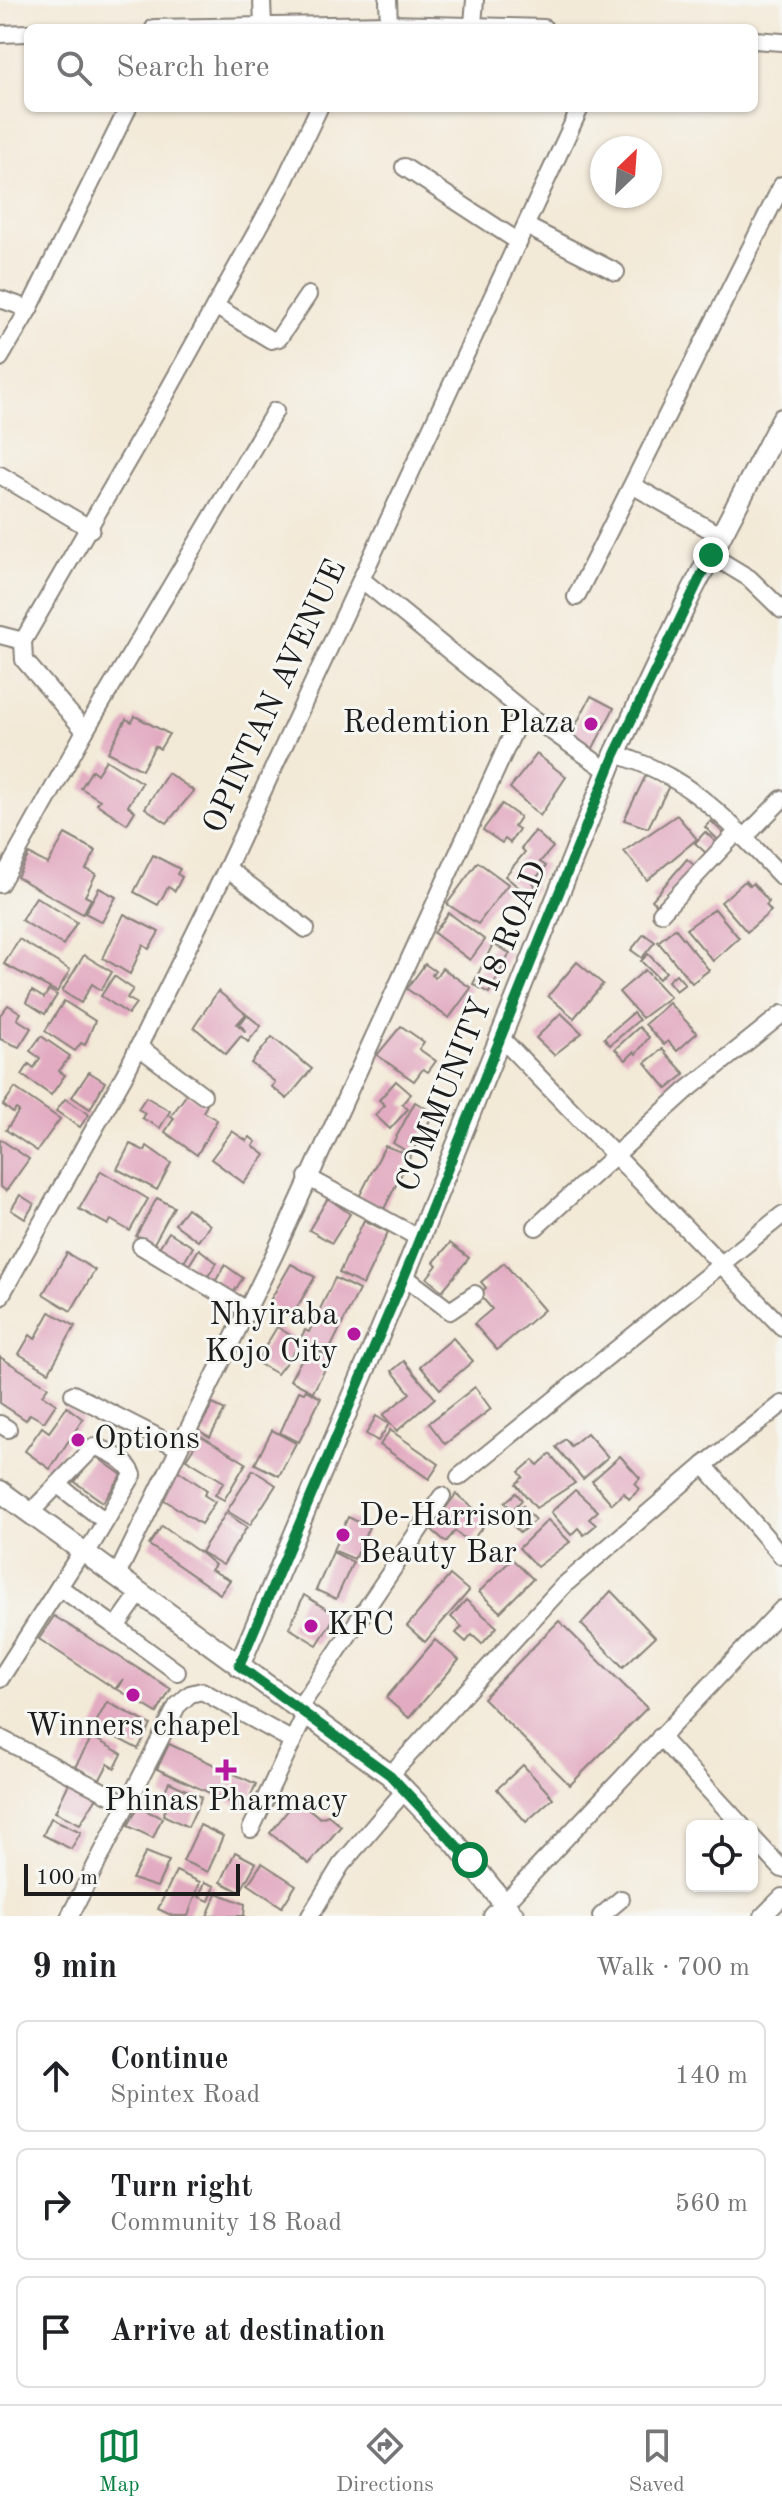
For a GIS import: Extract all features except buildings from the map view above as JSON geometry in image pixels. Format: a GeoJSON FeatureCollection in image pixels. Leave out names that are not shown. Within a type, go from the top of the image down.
{"type":"FeatureCollection","features":[{"type":"Feature","properties":{"kind":"main road","name":"COMMUNITY 18 ROAD"},"geometry":{"type":"LineString","coordinates":[[239,1666],[404,1276],[611,763],[711,555],[782,419]]}},
{"type":"Feature","properties":{"kind":"main road"},"geometry":{"type":"LineString","coordinates":[[0,1491],[390,1775],[406,1789],[504,1911]]}},
{"type":"Feature","properties":{"kind":"street"},"geometry":{"type":"LineString","coordinates":[[262,0],[263,24]]}},
{"type":"Feature","properties":{"kind":"street"},"geometry":{"type":"LineString","coordinates":[[388,0],[389,24],[473,24],[475,0]]}},
{"type":"Feature","properties":{"kind":"street"},"geometry":{"type":"LineString","coordinates":[[0,34],[24,33]]}},
{"type":"Feature","properties":{"kind":"street"},"geometry":{"type":"LineString","coordinates":[[758,40],[782,42]]}},
{"type":"Feature","properties":{"kind":"street"},"geometry":{"type":"LineString","coordinates":[[0,358],[29,309],[126,112]]}},
{"type":"Feature","properties":{"kind":"street"},"geometry":{"type":"LineString","coordinates":[[85,731],[24,660],[23,641],[91,529],[283,184],[317,112]]}},
{"type":"Feature","properties":{"kind":"street","name":"OPINTAN AVENUE"},"geometry":{"type":"LineString","coordinates":[[0,1297],[139,1047],[227,868],[578,112]]}},
{"type":"Feature","properties":{"kind":"street"},"geometry":{"type":"LineString","coordinates":[[404,167],[523,234],[616,272]]}},
{"type":"Feature","properties":{"kind":"street"},"geometry":{"type":"LineString","coordinates":[[576,597],[782,185]]}},
{"type":"Feature","properties":{"kind":"street"},"geometry":{"type":"LineString","coordinates":[[215,306],[271,340],[279,338],[308,295]]}},
{"type":"Feature","properties":{"kind":"street"},"geometry":{"type":"LineString","coordinates":[[0,299],[29,309]]}},
{"type":"Feature","properties":{"kind":"street"},"geometry":{"type":"LineString","coordinates":[[0,884],[85,731],[275,411]]}},
{"type":"Feature","properties":{"kind":"street"},"geometry":{"type":"LineString","coordinates":[[0,475],[91,529]]}},
{"type":"Feature","properties":{"kind":"street"},"geometry":{"type":"LineString","coordinates":[[634,486],[721,536]]}},
{"type":"Feature","properties":{"kind":"street"},"geometry":{"type":"LineString","coordinates":[[711,555],[749,578],[782,610]]}},
{"type":"Feature","properties":{"kind":"street"},"geometry":{"type":"LineString","coordinates":[[361,579],[523,711],[611,763],[652,765],[682,782],[782,877]]}},
{"type":"Feature","properties":{"kind":"street"},"geometry":{"type":"LineString","coordinates":[[0,637],[23,641]]}},
{"type":"Feature","properties":{"kind":"street"},"geometry":{"type":"LineString","coordinates":[[117,1575],[177,1447],[247,1310],[523,711]]}},
{"type":"Feature","properties":{"kind":"street"},"geometry":{"type":"LineString","coordinates":[[661,913],[782,799]]}},
{"type":"Feature","properties":{"kind":"street"},"geometry":{"type":"LineString","coordinates":[[227,868],[306,929]]}},
{"type":"Feature","properties":{"kind":"street"},"geometry":{"type":"LineString","coordinates":[[536,1227],[615,1153],[782,1014]]}},
{"type":"Feature","properties":{"kind":"street"},"geometry":{"type":"LineString","coordinates":[[501,1038],[782,1327]]}},
{"type":"Feature","properties":{"kind":"street"},"geometry":{"type":"LineString","coordinates":[[139,1047],[203,1095]]}},
{"type":"Feature","properties":{"kind":"street"},"geometry":{"type":"LineString","coordinates":[[307,1177],[419,1238]]}},
{"type":"Feature","properties":{"kind":"street"},"geometry":{"type":"LineString","coordinates":[[459,1477],[782,1215]]}},
{"type":"Feature","properties":{"kind":"street"},"geometry":{"type":"LineString","coordinates":[[141,1246],[247,1310]]}},
{"type":"Feature","properties":{"kind":"street"},"geometry":{"type":"LineString","coordinates":[[404,1276],[450,1311],[475,1294]]}},
{"type":"Feature","properties":{"kind":"street"},"geometry":{"type":"LineString","coordinates":[[73,1394],[177,1447]]}},
{"type":"Feature","properties":{"kind":"street"},"geometry":{"type":"LineString","coordinates":[[390,1775],[563,1586],[704,1465],[782,1404]]}},
{"type":"Feature","properties":{"kind":"street"},"geometry":{"type":"LineString","coordinates":[[0,1679],[105,1521],[133,1475],[130,1467],[102,1448],[94,1447],[30,1513]]}},
{"type":"Feature","properties":{"kind":"street"},"geometry":{"type":"LineString","coordinates":[[704,1465],[782,1556]]}},
{"type":"Feature","properties":{"kind":"street"},"geometry":{"type":"LineString","coordinates":[[58,1485],[105,1521]]}},
{"type":"Feature","properties":{"kind":"street"},"geometry":{"type":"LineString","coordinates":[[251,1829],[293,1741],[302,1710],[442,1496]]}},
{"type":"Feature","properties":{"kind":"street"},"geometry":{"type":"LineString","coordinates":[[59,1587],[177,1672]]}},
{"type":"Feature","properties":{"kind":"street"},"geometry":{"type":"LineString","coordinates":[[116,1627],[140,1593]]}},
{"type":"Feature","properties":{"kind":"street"},"geometry":{"type":"LineString","coordinates":[[504,1911],[660,1737],[782,1609]]}},
{"type":"Feature","properties":{"kind":"street"},"geometry":{"type":"LineString","coordinates":[[75,1915],[177,1706],[190,1694],[202,1691],[293,1741]]}},
{"type":"Feature","properties":{"kind":"street"},"geometry":{"type":"LineString","coordinates":[[660,1737],[736,1820]]}},
{"type":"Feature","properties":{"kind":"street"},"geometry":{"type":"LineString","coordinates":[[0,1738],[127,1804]]}},
{"type":"Feature","properties":{"kind":"street"},"geometry":{"type":"LineString","coordinates":[[310,1916],[341,1865],[406,1789]]}},
{"type":"Feature","properties":{"kind":"street"},"geometry":{"type":"LineString","coordinates":[[758,1843],[782,1869]]}},
{"type":"Feature","properties":{"kind":"street"},"geometry":{"type":"LineString","coordinates":[[601,1916],[621,1899]]}},
{"type":"Feature","properties":{"kind":"street"},"geometry":{"type":"LineString","coordinates":[[763,1916],[781,1901]]}},
{"type":"Feature","properties":{"kind":"place","name":"Redemtion Plaza"},"geometry":{"type":"Point","coordinates":[591,724]}},
{"type":"Feature","properties":{"kind":"place","name":"Nhyiraba Kojo City"},"geometry":{"type":"Point","coordinates":[354,1334]}},
{"type":"Feature","properties":{"kind":"place","name":"Options"},"geometry":{"type":"Point","coordinates":[78,1440]}},
{"type":"Feature","properties":{"kind":"place","name":"De-Harrison Beauty Bar"},"geometry":{"type":"Point","coordinates":[343,1535]}},
{"type":"Feature","properties":{"kind":"place","name":"KFC"},"geometry":{"type":"Point","coordinates":[311,1626]}},
{"type":"Feature","properties":{"kind":"place","name":"Winners chapel"},"geometry":{"type":"Point","coordinates":[133,1695]}},
{"type":"Feature","properties":{"kind":"place","name":"Phinas Pharmacy"},"geometry":{"type":"Point","coordinates":[226,1770]}},
{"type":"Feature","properties":{"kind":"route"},"geometry":{"type":"LineString","coordinates":[[470,1860],[390,1775],[239,1666],[402,1282],[548,927],[615,754],[664,646],[711,555]]}}]}
